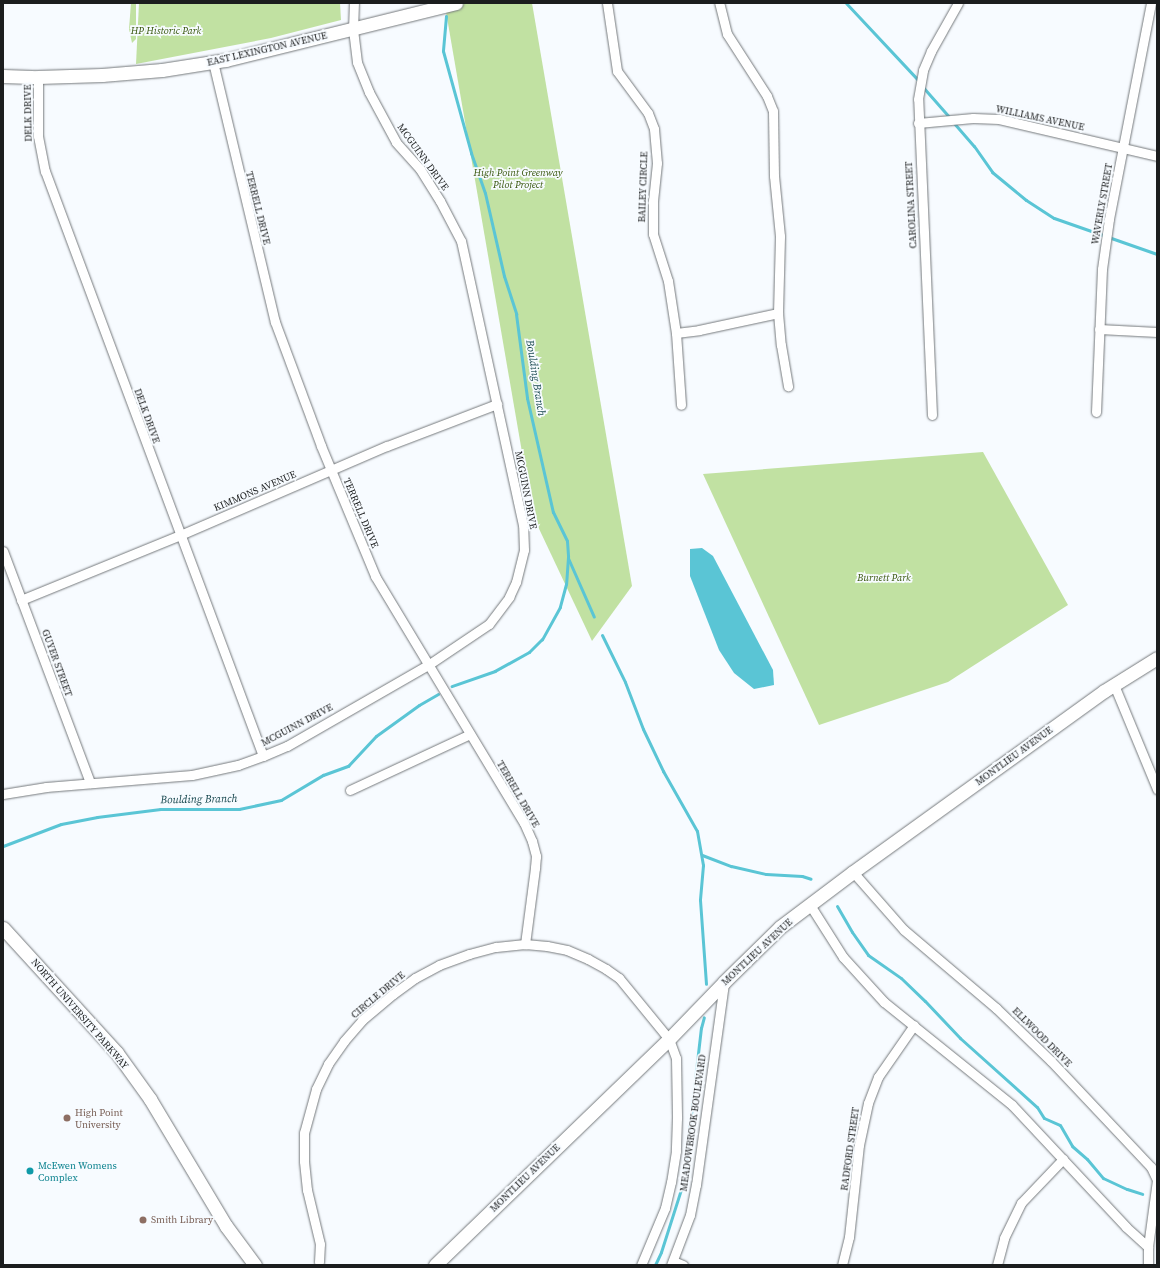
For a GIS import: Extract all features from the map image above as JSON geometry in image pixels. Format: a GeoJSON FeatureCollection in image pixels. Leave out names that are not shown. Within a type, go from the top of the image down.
{"type":"FeatureCollection","features":[{"type":"Feature","properties":{"kind":"street","name":"MCGUINN DRIVE"},"geometry":{"type":"LineString","coordinates":[[3,794],[46,787],[192,776],[223,770],[263,756],[287,746],[428,665],[489,624],[510,597],[520,570],[524,550],[523,525],[461,241],[440,200],[420,169],[396,142],[369,92],[357,62],[353,30],[354,3]]}},
{"type":"Feature","properties":{"kind":"street","name":"EAST LEXINGTON AVENUE"},"geometry":{"type":"LineString","coordinates":[[3,76],[38,77],[102,75],[162,70],[213,62],[353,30],[456,3]]}},
{"type":"Feature","properties":{"kind":"street","name":"BAILEY CIRCLE"},"geometry":{"type":"LineString","coordinates":[[607,3],[617,71],[648,113],[654,128],[657,163],[653,201],[653,234],[668,281],[676,332],[681,404]]}},
{"type":"Feature","properties":{"kind":"street"},"geometry":{"type":"LineString","coordinates":[[719,3],[727,34],[767,96],[773,111],[774,176],[780,236],[778,313],[781,345],[788,386]]}},
{"type":"Feature","properties":{"kind":"street","name":"CAROLINA STREET"},"geometry":{"type":"LineString","coordinates":[[932,415],[918,99],[923,70],[931,51],[958,3]]}},
{"type":"Feature","properties":{"kind":"street","name":"WAVERLY STREET"},"geometry":{"type":"LineString","coordinates":[[1096,412],[1102,269],[1123,148],[1151,3]]}},
{"type":"Feature","properties":{"kind":"street","name":"TERRELL DRIVE"},"geometry":{"type":"LineString","coordinates":[[213,62],[275,322],[331,471],[375,576],[524,823],[532,841],[536,856],[525,944]]}},
{"type":"Feature","properties":{"kind":"street","name":"DELK DRIVE"},"geometry":{"type":"LineString","coordinates":[[38,77],[38,136],[45,171],[263,756]]}},
{"type":"Feature","properties":{"kind":"street","name":"WILLIAMS AVENUE"},"geometry":{"type":"LineString","coordinates":[[918,123],[942,119],[999,119],[1157,156]]}},
{"type":"Feature","properties":{"kind":"street"},"geometry":{"type":"LineString","coordinates":[[676,332],[699,330],[778,313]]}},
{"type":"Feature","properties":{"kind":"street"},"geometry":{"type":"LineString","coordinates":[[1099,329],[1157,332]]}},
{"type":"Feature","properties":{"kind":"street","name":"KIMMONS AVENUE"},"geometry":{"type":"LineString","coordinates":[[21,600],[180,536],[387,446],[497,404]]}},
{"type":"Feature","properties":{"kind":"street","name":"GUYER STREET"},"geometry":{"type":"LineString","coordinates":[[3,551],[90,783]]}},
{"type":"Feature","properties":{"kind":"street","name":"MONTLIEU AVENUE"},"geometry":{"type":"LineString","coordinates":[[435,1265],[669,1039],[780,927],[852,872],[1114,685],[1157,658]]}},
{"type":"Feature","properties":{"kind":"street"},"geometry":{"type":"LineString","coordinates":[[1114,685],[1157,789]]}},
{"type":"Feature","properties":{"kind":"street"},"geometry":{"type":"LineString","coordinates":[[350,790],[470,734]]}},
{"type":"Feature","properties":{"kind":"street","name":"ELLWOOD DRIVE"},"geometry":{"type":"LineString","coordinates":[[852,872],[904,930],[996,1008],[1072,1083],[1151,1167],[1157,1180],[1148,1247],[1148,1265]]}},
{"type":"Feature","properties":{"kind":"street"},"geometry":{"type":"LineString","coordinates":[[810,905],[843,957],[884,1002],[914,1024],[1012,1105],[1126,1228],[1148,1247]]}},
{"type":"Feature","properties":{"kind":"street","name":"NORTH UNIVERSITY PARKWAY"},"geometry":{"type":"LineString","coordinates":[[3,928],[117,1053],[150,1099],[226,1226],[255,1265]]}},
{"type":"Feature","properties":{"kind":"street","name":"CIRCLE DRIVE"},"geometry":{"type":"LineString","coordinates":[[319,1262],[320,1244],[307,1190],[304,1162],[304,1133],[316,1089],[328,1064],[344,1041],[362,1020],[415,978],[439,965],[469,954],[496,947],[525,944],[567,950],[588,959],[619,978],[669,1039]]}},
{"type":"Feature","properties":{"kind":"street","name":"MEADOWBROOK BOULEVARD"},"geometry":{"type":"LineString","coordinates":[[672,1263],[690,1215],[696,1185],[724,982]]}},
{"type":"Feature","properties":{"kind":"street","name":"RADFORD STREET"},"geometry":{"type":"LineString","coordinates":[[842,1265],[850,1237],[859,1144],[868,1103],[878,1077],[914,1024]]}},
{"type":"Feature","properties":{"kind":"street","name":"MEADOWBROOK BOULEVARD"},"geometry":{"type":"LineString","coordinates":[[642,1265],[665,1208],[676,1151],[676,1058],[669,1039]]}},
{"type":"Feature","properties":{"kind":"street"},"geometry":{"type":"LineString","coordinates":[[997,1265],[1004,1238],[1021,1203],[1063,1159]]}},
{"type":"Feature","properties":{"kind":"street"},"geometry":{"type":"LineString","coordinates":[[672,1263],[682,1265]]}},
{"type":"Feature","properties":{"kind":"green space"},"geometry":{"type":"Polygon","coordinates":[[[131,3],[136,3],[136,39],[132,43],[129,29],[131,3]]]}},
{"type":"Feature","properties":{"kind":"green space","name":"HP Historic Park"},"geometry":{"type":"Polygon","coordinates":[[[139,3],[340,3],[341,20],[271,38],[136,64],[139,3]]]}},
{"type":"Feature","properties":{"kind":"green space","name":"High Point Greenway Pilot Project"},"geometry":{"type":"Polygon","coordinates":[[[447,3],[532,3],[632,586],[592,641],[533,516],[445,6],[447,3]]]}},
{"type":"Feature","properties":{"kind":"green space","name":"Burnett Park"},"geometry":{"type":"Polygon","coordinates":[[[983,452],[1068,605],[948,682],[819,725],[703,474],[983,452]]]}},
{"type":"Feature","properties":{"kind":"water"},"geometry":{"type":"Polygon","coordinates":[[[702,548],[713,556],[773,670],[774,685],[754,689],[734,673],[719,650],[690,576],[690,549],[702,548]]]}},
{"type":"Feature","properties":{"kind":"waterway"},"geometry":{"type":"LineString","coordinates":[[846,3],[919,81]]}},
{"type":"Feature","properties":{"kind":"waterway","name":"Boulding Branch"},"geometry":{"type":"LineString","coordinates":[[446,16],[443,51],[471,153],[485,193],[504,276],[516,314],[527,398],[553,512],[567,541],[568,557],[566,584],[560,607],[542,639],[529,652],[495,671],[452,686]]}},
{"type":"Feature","properties":{"kind":"waterway"},"geometry":{"type":"LineString","coordinates":[[922,86],[950,118]]}},
{"type":"Feature","properties":{"kind":"waterway"},"geometry":{"type":"LineString","coordinates":[[953,122],[974,146],[992,172],[1026,200],[1054,218],[1157,254]]}},
{"type":"Feature","properties":{"kind":"waterway"},"geometry":{"type":"LineString","coordinates":[[568,558],[594,617]]}},
{"type":"Feature","properties":{"kind":"waterway"},"geometry":{"type":"LineString","coordinates":[[602,635],[625,682],[643,729],[663,771],[697,831],[703,865],[700,900],[706,984]]}},
{"type":"Feature","properties":{"kind":"waterway","name":"Boulding Branch"},"geometry":{"type":"LineString","coordinates":[[3,846],[61,824],[97,817],[160,809],[239,809],[281,800],[323,775],[348,766],[376,736],[419,705],[438,694]]}},
{"type":"Feature","properties":{"kind":"waterway"},"geometry":{"type":"LineString","coordinates":[[702,855],[731,866],[766,874],[802,876],[811,879]]}},
{"type":"Feature","properties":{"kind":"waterway"},"geometry":{"type":"LineString","coordinates":[[837,906],[852,932],[868,955],[901,978],[960,1038],[1037,1107],[1044,1118],[1060,1125],[1072,1146],[1087,1159],[1103,1178],[1142,1194]]}},
{"type":"Feature","properties":{"kind":"waterway"},"geometry":{"type":"LineString","coordinates":[[655,1265],[661,1252],[683,1183],[701,1028],[704,1017]]}},
{"type":"Feature","properties":{"kind":"place","name":"High Point University"},"geometry":{"type":"Point","coordinates":[67,1118]}},
{"type":"Feature","properties":{"kind":"place","name":"McEwen Womens Complex"},"geometry":{"type":"Point","coordinates":[30,1171]}},
{"type":"Feature","properties":{"kind":"place","name":"Smith Library"},"geometry":{"type":"Point","coordinates":[143,1220]}}]}
